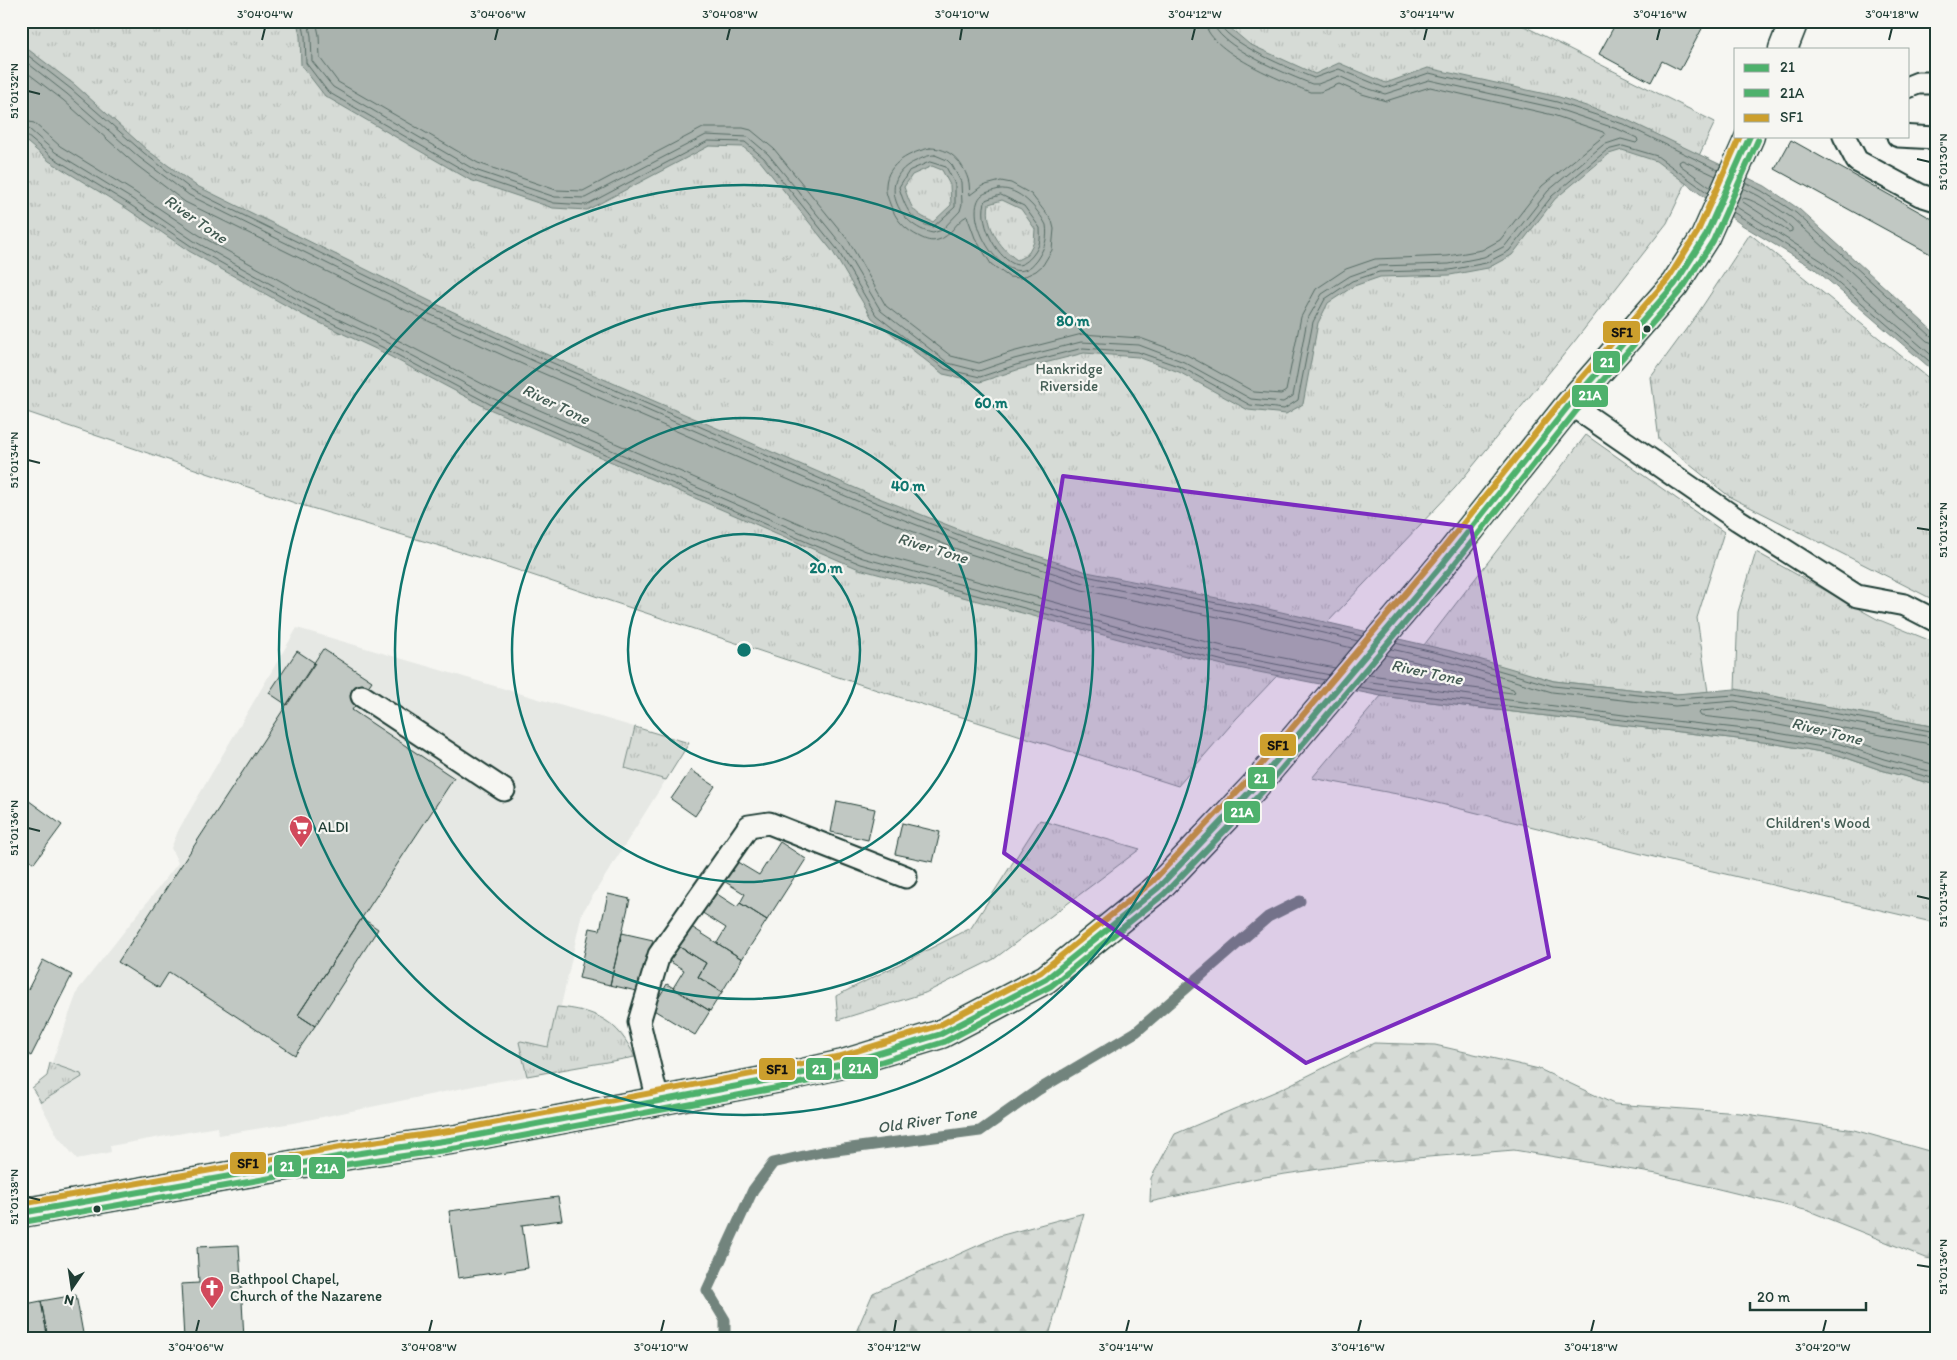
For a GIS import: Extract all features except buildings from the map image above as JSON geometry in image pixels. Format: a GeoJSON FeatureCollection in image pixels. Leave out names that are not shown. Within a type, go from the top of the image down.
{"type":"FeatureCollection","features":[{"type":"Feature","properties":{"kind":"main road"},"geometry":{"type":"LineString","coordinates":[[1778,21],[1784,48]]}},
{"type":"Feature","properties":{"kind":"main road"},"geometry":{"type":"LineString","coordinates":[[1784,48],[1794,21]]}},
{"type":"Feature","properties":{"kind":"main road"},"geometry":{"type":"LineString","coordinates":[[21,1213],[354,1154],[457,1139],[658,1102],[844,1064],[941,1034],[1046,979],[1158,888],[1263,776],[1441,566],[1570,404],[1675,284],[1705,238],[1747,144]]}},
{"type":"Feature","properties":{"kind":"lane"},"geometry":{"type":"LineString","coordinates":[[1910,86],[1918,83],[1936,83]]}},
{"type":"Feature","properties":{"kind":"lane"},"geometry":{"type":"LineString","coordinates":[[1910,137],[1936,138]]}},
{"type":"Feature","properties":{"kind":"lane"},"geometry":{"type":"LineString","coordinates":[[1845,138],[1857,161],[1920,195],[1936,200]]}},
{"type":"Feature","properties":{"kind":"lane"},"geometry":{"type":"LineString","coordinates":[[1570,404],[1738,520],[1857,596],[1904,605],[1936,621]]}},
{"type":"Feature","properties":{"kind":"lane"},"geometry":{"type":"LineString","coordinates":[[362,696],[504,790]]}},
{"type":"Feature","properties":{"kind":"lane"},"geometry":{"type":"LineString","coordinates":[[658,1102],[638,1022],[659,955],[749,826],[770,823],[906,877]]}},
{"type":"Feature","properties":{"kind":"highlighted area"},"geometry":{"type":"Polygon","coordinates":[[[1063,476],[1471,527],[1549,957],[1306,1063],[1004,853],[1063,476]]]}},
{"type":"Feature","properties":{"kind":"shaded area"},"geometry":{"type":"Polygon","coordinates":[[[297,628],[689,743],[582,913],[561,1006],[599,1016],[613,1024],[622,1033],[635,1057],[478,1085],[293,1123],[219,1135],[217,1127],[110,1146],[111,1152],[77,1159],[58,1137],[32,1088],[47,1076],[78,990],[178,863],[171,848],[179,829],[297,628]]]}},
{"type":"Feature","properties":{"kind":"green space","name":"Hankridge Riverside"},"geometry":{"type":"Polygon","coordinates":[[[21,21],[1514,21],[1715,122],[1667,223],[1574,342],[1455,488],[1236,719],[1178,786],[874,689],[484,559],[298,504],[21,410],[21,21]]]}},
{"type":"Feature","properties":{"kind":"green space"},"geometry":{"type":"Polygon","coordinates":[[[1750,234],[1936,384],[1936,601],[1730,497],[1659,440],[1651,377],[1698,313],[1750,234]]]}},
{"type":"Feature","properties":{"kind":"green space"},"geometry":{"type":"Polygon","coordinates":[[[1586,435],[1724,532],[1697,618],[1708,692],[1676,694],[1554,681],[1424,645],[1586,435]]]}},
{"type":"Feature","properties":{"kind":"green space"},"geometry":{"type":"Polygon","coordinates":[[[1756,552],[1877,619],[1936,643],[1936,727],[1735,689],[1738,612],[1756,552]]]}},
{"type":"Feature","properties":{"kind":"green space","name":"Children's Wood"},"geometry":{"type":"Polygon","coordinates":[[[1381,696],[1771,743],[1838,755],[1881,770],[1936,785],[1936,923],[1678,863],[1413,797],[1312,778],[1381,696]]]}},
{"type":"Feature","properties":{"kind":"green space"},"geometry":{"type":"Polygon","coordinates":[[[635,727],[689,743],[666,780],[625,768],[635,727]]]}},
{"type":"Feature","properties":{"kind":"green space"},"geometry":{"type":"Polygon","coordinates":[[[1040,820],[1140,849],[994,959],[925,993],[838,1020],[836,996],[971,928],[1040,820]]]}},
{"type":"Feature","properties":{"kind":"green space"},"geometry":{"type":"Polygon","coordinates":[[[557,1007],[583,1011],[604,1020],[621,1034],[635,1057],[527,1076],[519,1042],[548,1047],[557,1007]]]}},
{"type":"Feature","properties":{"kind":"green space"},"geometry":{"type":"Polygon","coordinates":[[[1374,1043],[1435,1045],[1539,1069],[1614,1104],[1740,1113],[1854,1130],[1936,1153],[1936,1260],[1926,1258],[1809,1211],[1657,1174],[1514,1150],[1367,1162],[1258,1178],[1150,1202],[1151,1178],[1175,1134],[1279,1090],[1374,1043]]]}},
{"type":"Feature","properties":{"kind":"green space"},"geometry":{"type":"Polygon","coordinates":[[[50,1063],[81,1074],[82,1077],[41,1102],[32,1088],[47,1076],[50,1063]]]}},
{"type":"Feature","properties":{"kind":"green space"},"geometry":{"type":"Polygon","coordinates":[[[1084,1213],[1048,1339],[853,1339],[873,1293],[999,1236],[1084,1213]]]}},
{"type":"Feature","properties":{"kind":"water"},"geometry":{"type":"Polygon","coordinates":[[[297,21],[1222,21],[1249,44],[1315,74],[1339,63],[1386,83],[1428,68],[1559,97],[1625,119],[1765,186],[1799,209],[1936,334],[1936,373],[1815,269],[1742,225],[1656,161],[1622,150],[1609,154],[1555,199],[1512,255],[1488,268],[1450,275],[1380,277],[1354,286],[1328,303],[1318,323],[1303,404],[1286,414],[1248,410],[1179,372],[1138,357],[1084,353],[1017,370],[980,382],[943,374],[872,318],[833,252],[760,161],[743,147],[709,146],[587,210],[553,208],[470,180],[325,96],[301,65],[300,36],[297,21]],[[932,166],[912,175],[904,187],[913,209],[933,222],[951,205],[950,185],[942,170],[932,166]],[[1002,200],[989,204],[988,212],[991,228],[1004,249],[1017,260],[1027,255],[1034,242],[1035,229],[1021,209],[1002,200]]]}},
{"type":"Feature","properties":{"kind":"water","name":"River Tone"},"geometry":{"type":"Polygon","coordinates":[[[21,44],[75,85],[147,150],[195,185],[434,303],[541,352],[869,494],[973,535],[1087,572],[1242,603],[1451,651],[1554,681],[1676,694],[1735,689],[1936,727],[1936,785],[1881,770],[1838,755],[1771,743],[1381,696],[1223,665],[1137,644],[859,569],[487,408],[380,351],[303,315],[189,251],[126,208],[49,161],[21,137],[21,44]]]}},
{"type":"Feature","properties":{"kind":"waterway","name":"Old River Tone"},"geometry":{"type":"LineString","coordinates":[[725,1339],[725,1320],[707,1290],[753,1190],[773,1163],[821,1152],[980,1131],[1038,1090],[1136,1032],[1268,917],[1300,901]]}},
{"type":"Feature","properties":{"kind":"transit line","name":"SF1"},"geometry":{"type":"LineString","coordinates":[[21,1204],[352,1145],[456,1130],[841,1056],[938,1026],[1041,972],[1152,882],[1248,780],[1434,560],[1563,399],[1668,279],[1697,233],[1739,138]]}},
{"type":"Feature","properties":{"kind":"transit line","name":"21"},"geometry":{"type":"LineString","coordinates":[[21,1213],[354,1154],[457,1139],[785,1077],[843,1064],[941,1034],[1046,979],[1158,888],[1255,786],[1441,566],[1570,404],[1675,284],[1705,237],[1749,138]]}},
{"type":"Feature","properties":{"kind":"transit line","name":"21A"},"geometry":{"type":"LineString","coordinates":[[23,1222],[355,1163],[459,1148],[787,1086],[845,1073],[944,1042],[1051,986],[1164,894],[1262,792],[1448,572],[1577,410],[1682,289],[1713,241],[1758,140]]}},
{"type":"Feature","properties":{"kind":"place","name":"ALDI"},"geometry":{"type":"Point","coordinates":[301,848]}},
{"type":"Feature","properties":{"kind":"place","name":"Bathpool Chapel, Church of the Nazarene"},"geometry":{"type":"Point","coordinates":[212,1309]}}]}
